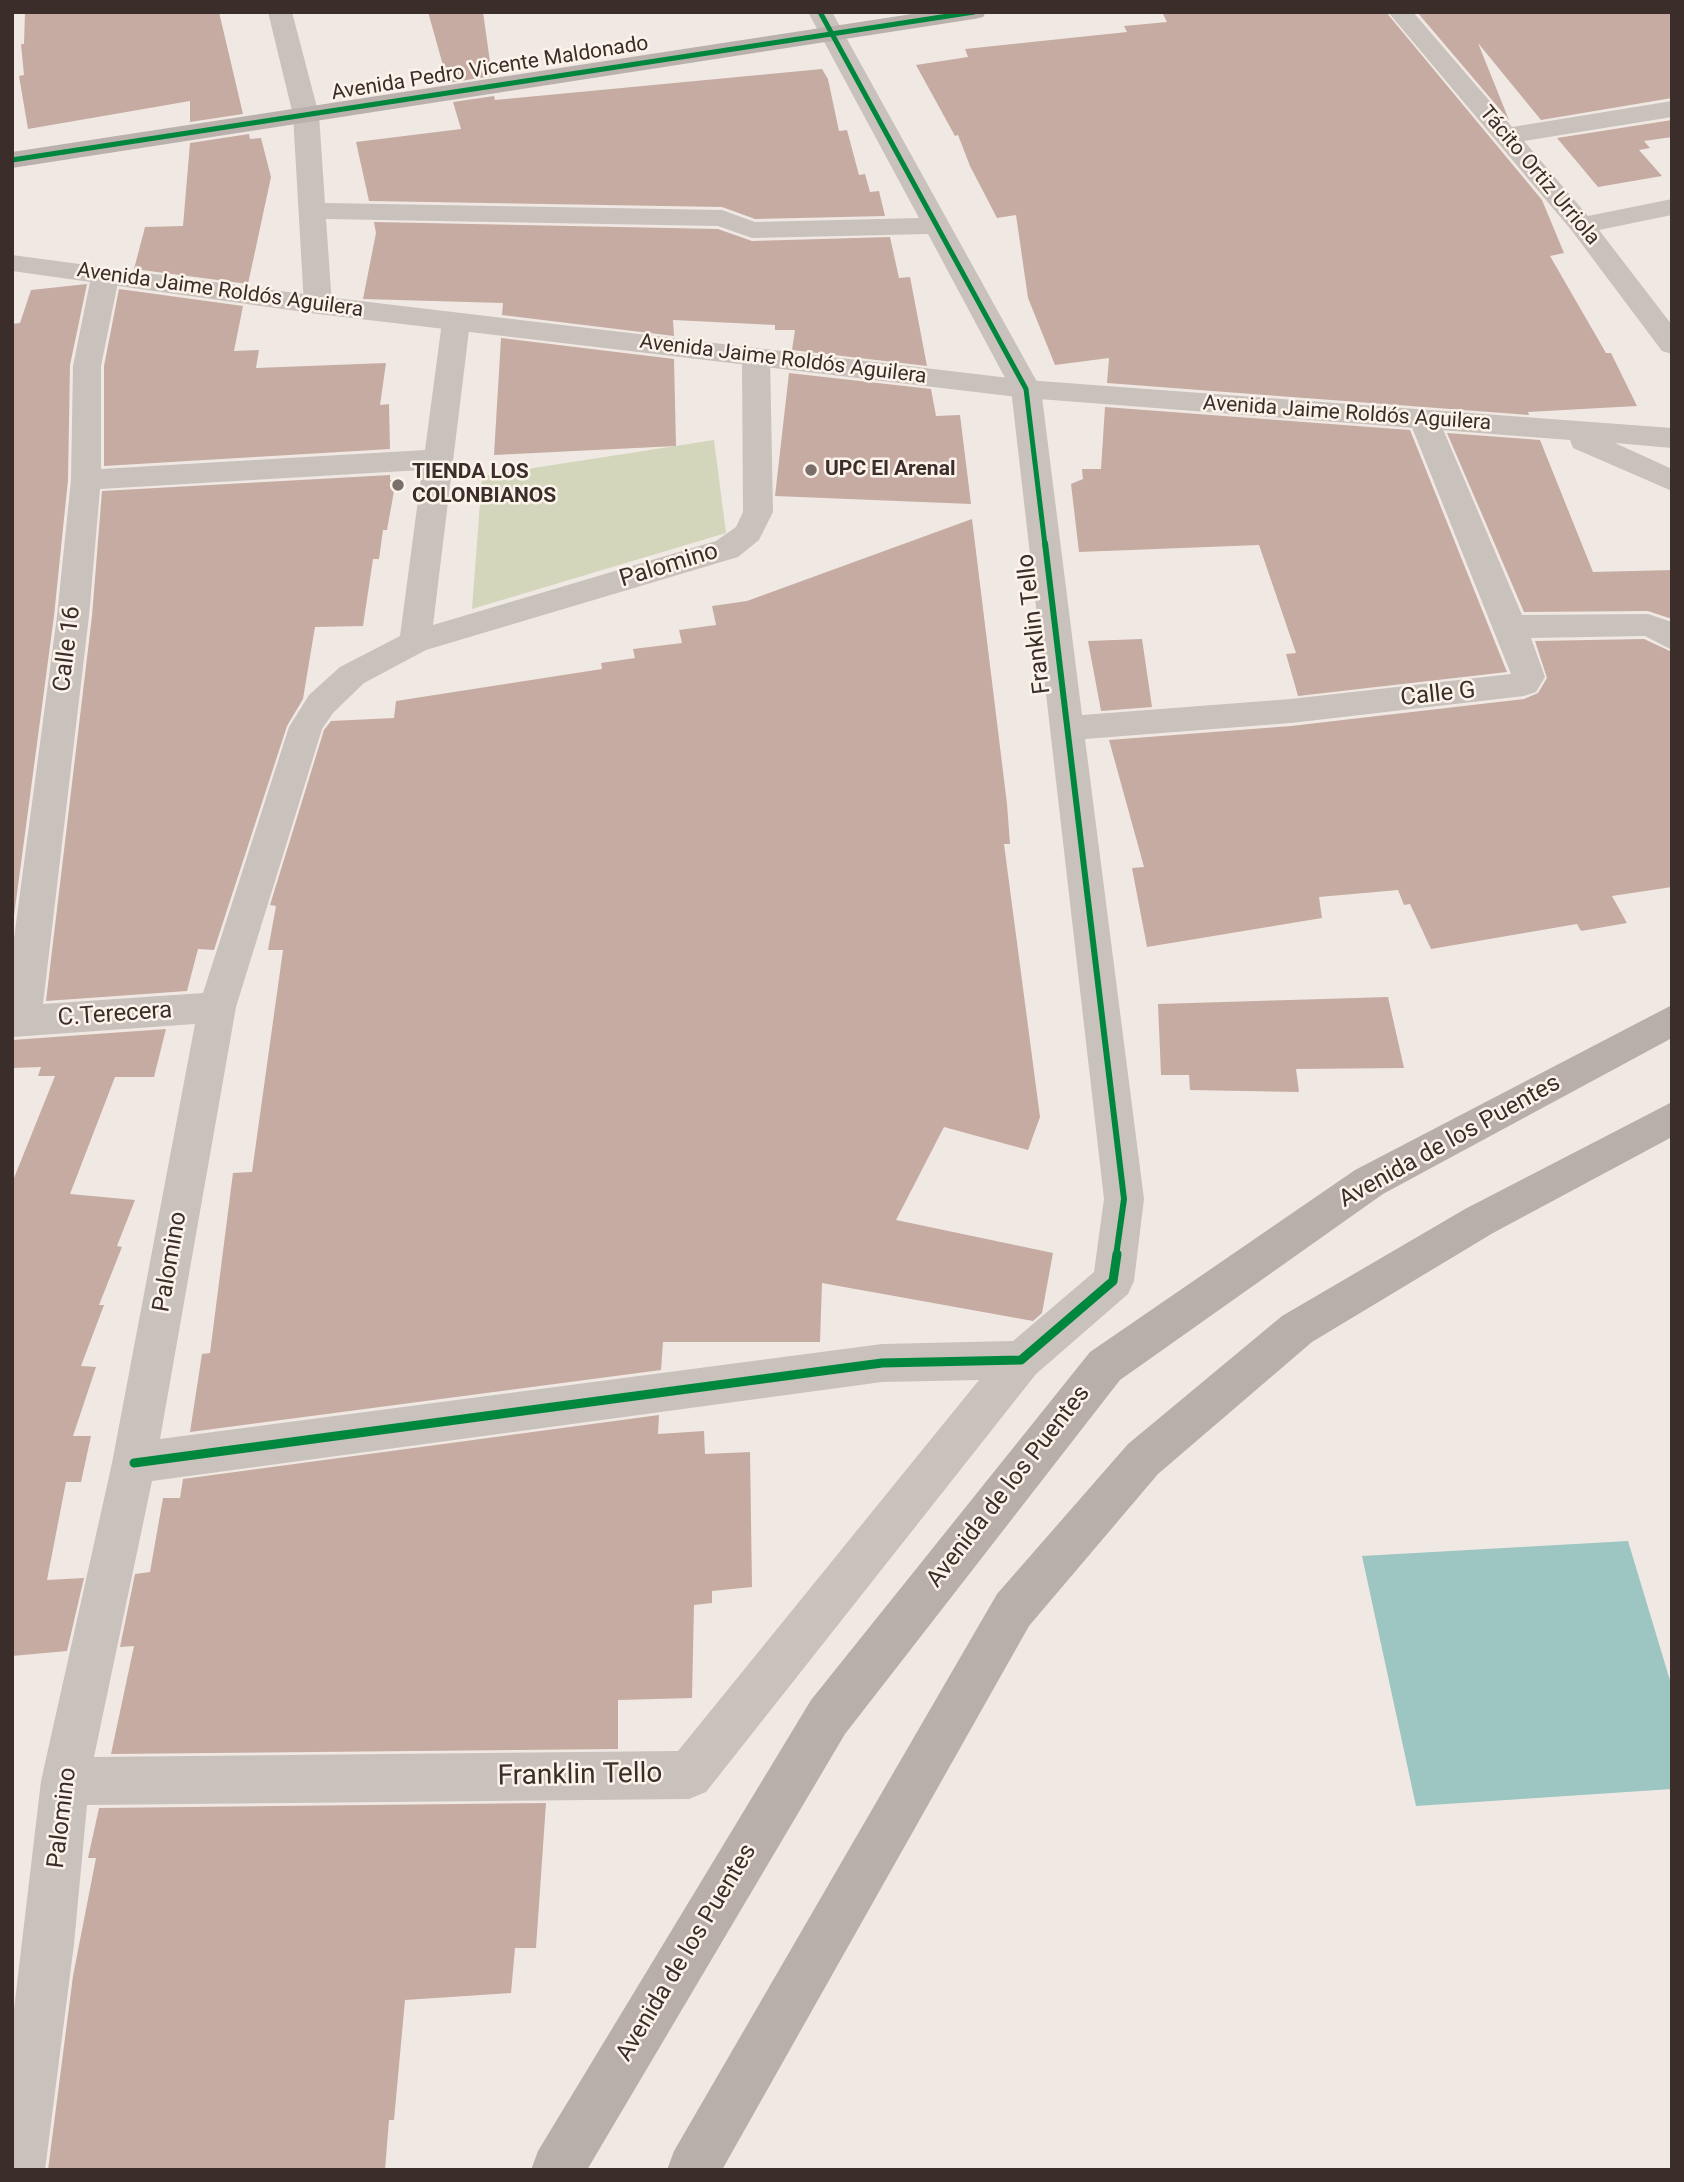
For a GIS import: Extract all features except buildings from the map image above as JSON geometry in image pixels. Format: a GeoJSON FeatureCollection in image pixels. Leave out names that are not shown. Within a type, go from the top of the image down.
{"type":"FeatureCollection","features":[{"type":"Feature","properties":{"kind":"main road","name":"Avenida Pedro Vicente Maldonado"},"geometry":{"type":"LineString","coordinates":[[12,160],[306,115],[826,23],[974,12]]}},
{"type":"Feature","properties":{"kind":"main road","name":"Avenida de los Puentes"},"geometry":{"type":"LineString","coordinates":[[557,2170],[828,1717],[1105,1366],[1369,1182],[1672,1020]]}},
{"type":"Feature","properties":{"kind":"main road"},"geometry":{"type":"LineString","coordinates":[[693,2170],[1013,1610],[1143,1459],[1297,1328],[1479,1221],[1672,1118]]}},
{"type":"Feature","properties":{"kind":"street"},"geometry":{"type":"LineString","coordinates":[[280,12],[306,115],[318,305]]}},
{"type":"Feature","properties":{"kind":"street","name":"Tácito Ortiz Urriola"},"geometry":{"type":"LineString","coordinates":[[1400,12],[1582,225],[1672,345]]}},
{"type":"Feature","properties":{"kind":"street","name":"Franklin Tello"},"geometry":{"type":"LineString","coordinates":[[65,1781],[689,1775],[1021,1360],[1113,1281],[1124,1199],[1026,389],[826,23]]}},
{"type":"Feature","properties":{"kind":"street"},"geometry":{"type":"LineString","coordinates":[[1506,136],[1672,109]]}},
{"type":"Feature","properties":{"kind":"street"},"geometry":{"type":"LineString","coordinates":[[1582,225],[1672,207]]}},
{"type":"Feature","properties":{"kind":"street"},"geometry":{"type":"LineString","coordinates":[[312,211],[710,217],[722,218],[752,230],[936,226]]}},
{"type":"Feature","properties":{"kind":"street","name":"Avenida Jaime Roldós Aguilera"},"geometry":{"type":"LineString","coordinates":[[12,263],[318,305],[1026,389],[1672,438]]}},
{"type":"Feature","properties":{"kind":"street","name":"Calle 16"},"geometry":{"type":"LineString","coordinates":[[17,1021],[73,616],[86,480],[87,366],[105,276]]}},
{"type":"Feature","properties":{"kind":"street"},"geometry":{"type":"LineString","coordinates":[[415,642],[456,322]]}},
{"type":"Feature","properties":{"kind":"street","name":"Palomino"},"geometry":{"type":"LineString","coordinates":[[18,2170],[49,1944],[65,1781],[134,1463],[217,1007],[306,727],[321,704],[352,675],[415,642],[727,549],[748,533],[758,512],[756,357]]}},
{"type":"Feature","properties":{"kind":"street","name":"Calle G"},"geometry":{"type":"LineString","coordinates":[[1067,728],[1291,711],[1524,684],[1529,677],[1511,627],[1424,420]]}},
{"type":"Feature","properties":{"kind":"street","name":"Avenida Jaime Roldós Aguilera"},"geometry":{"type":"LineString","coordinates":[[1557,429],[1672,481]]}},
{"type":"Feature","properties":{"kind":"street"},"geometry":{"type":"LineString","coordinates":[[86,480],[438,459]]}},
{"type":"Feature","properties":{"kind":"street"},"geometry":{"type":"LineString","coordinates":[[1511,627],[1648,625],[1664,631],[1672,639]]}},
{"type":"Feature","properties":{"kind":"street","name":"C.Terecera"},"geometry":{"type":"LineString","coordinates":[[17,1021],[217,1007]]}},
{"type":"Feature","properties":{"kind":"street"},"geometry":{"type":"LineString","coordinates":[[134,1463],[882,1363],[1021,1360]]}},
{"type":"Feature","properties":{"kind":"green space"},"geometry":{"type":"Polygon","coordinates":[[[714,440],[726,533],[472,609],[482,476],[714,440]]]}},
{"type":"Feature","properties":{"kind":"water"},"geometry":{"type":"Polygon","coordinates":[[[1628,1541],[1672,1687],[1672,1789],[1416,1806],[1362,1556],[1628,1541]]]}},
{"type":"Feature","properties":{"kind":"cycle path"},"geometry":{"type":"LineString","coordinates":[[134,1463],[882,1363],[1021,1360],[1113,1281],[1124,1199],[1026,389],[820,12]]}},
{"type":"Feature","properties":{"kind":"cycle path"},"geometry":{"type":"LineString","coordinates":[[12,160],[974,12]]}},
{"type":"Feature","properties":{"kind":"place","name":"UPC El Arenal"},"geometry":{"type":"Point","coordinates":[811,470]}},
{"type":"Feature","properties":{"kind":"place","name":"TIENDA LOS COLONBIANOS"},"geometry":{"type":"Point","coordinates":[398,485]}}]}
